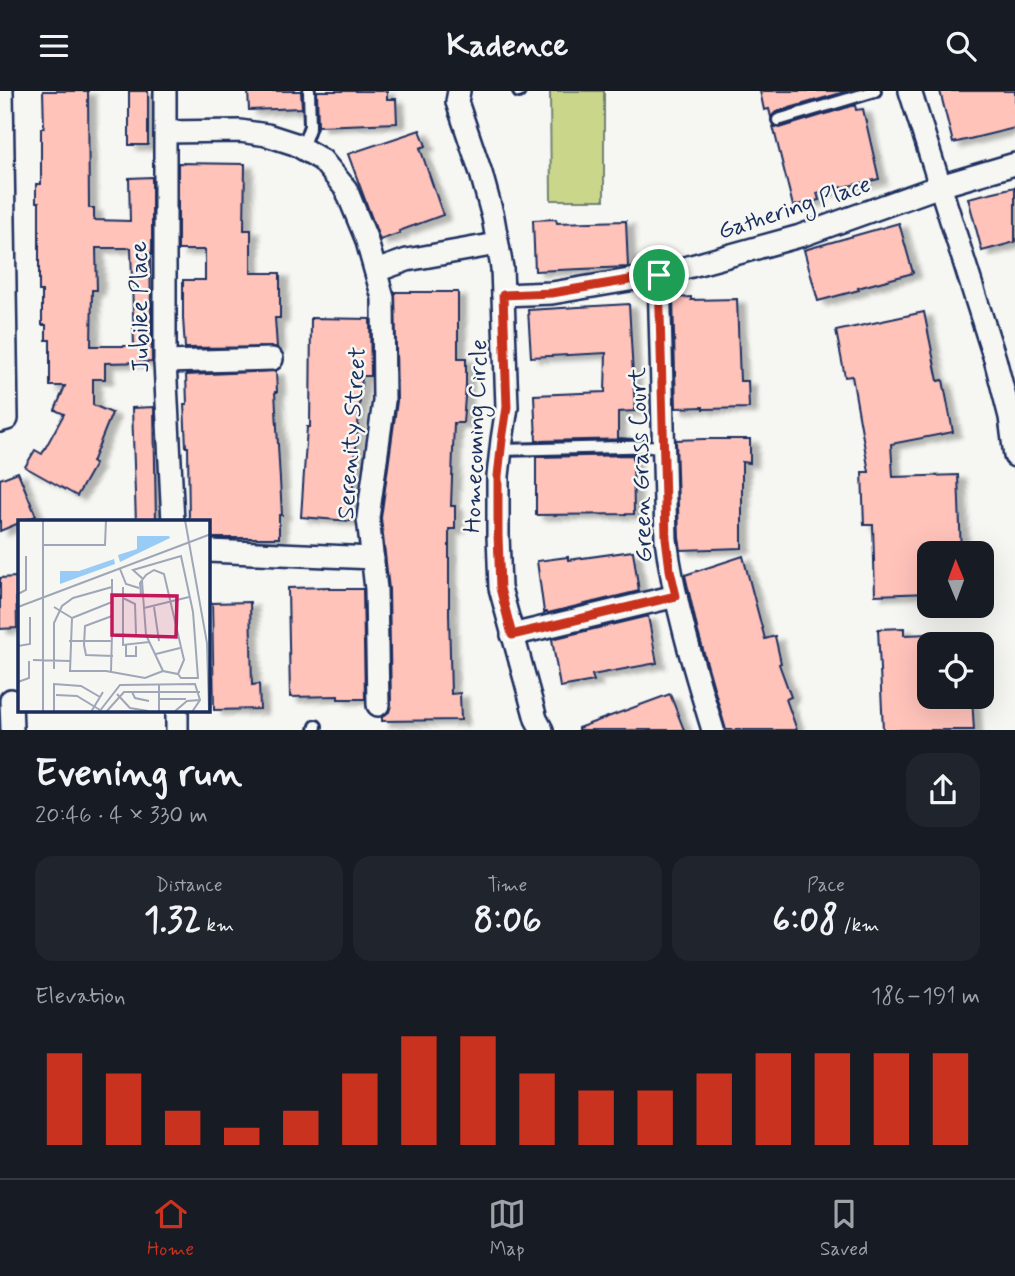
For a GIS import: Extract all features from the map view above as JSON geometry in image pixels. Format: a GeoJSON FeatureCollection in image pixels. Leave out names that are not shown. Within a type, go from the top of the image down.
{"type":"FeatureCollection","features":[{"type":"Feature","properties":{"kind":"street"},"geometry":{"type":"LineString","coordinates":[[2,91],[4,420]]}},
{"type":"Feature","properties":{"kind":"street","name":"Jubilee Place"},"geometry":{"type":"LineString","coordinates":[[164,91],[166,362],[173,520]]}},
{"type":"Feature","properties":{"kind":"street"},"geometry":{"type":"LineString","coordinates":[[910,91],[940,186],[1006,365],[1015,456]]}},
{"type":"Feature","properties":{"kind":"street","name":"Homecoming Circle"},"geometry":{"type":"LineString","coordinates":[[453,95],[481,173],[493,217],[502,268],[507,407],[498,476],[500,588],[536,719],[542,730]]}},
{"type":"Feature","properties":{"kind":"street","name":"Serenity Street"},"geometry":{"type":"LineString","coordinates":[[164,132],[240,131],[267,135],[295,144],[322,160],[346,189],[366,238],[383,298],[384,401],[369,518],[376,589],[378,705]]}},
{"type":"Feature","properties":{"kind":"street","name":"Gathering Place"},"geometry":{"type":"LineString","coordinates":[[503,295],[552,293],[659,275],[800,236],[940,186],[1015,164]]}},
{"type":"Feature","properties":{"kind":"street"},"geometry":{"type":"LineString","coordinates":[[376,271],[407,260],[497,244]]}},
{"type":"Feature","properties":{"kind":"street","name":"Green Grass Court"},"geometry":{"type":"LineString","coordinates":[[659,275],[666,538],[676,596],[713,730]]}},
{"type":"Feature","properties":{"kind":"street"},"geometry":{"type":"LineString","coordinates":[[166,362],[272,359]]}},
{"type":"Feature","properties":{"kind":"street"},"geometry":{"type":"LineString","coordinates":[[210,551],[373,558]]}},
{"type":"Feature","properties":{"kind":"street"},"geometry":{"type":"LineString","coordinates":[[512,635],[676,596]]}},
{"type":"Feature","properties":{"kind":"street"},"geometry":{"type":"LineString","coordinates":[[11,700],[12,730]]}},
{"type":"Feature","properties":{"kind":"lane"},"geometry":{"type":"LineString","coordinates":[[302,149],[310,126],[309,91]]}},
{"type":"Feature","properties":{"kind":"lane"},"geometry":{"type":"LineString","coordinates":[[778,120],[875,91]]}},
{"type":"Feature","properties":{"kind":"lane"},"geometry":{"type":"LineString","coordinates":[[501,450],[663,446]]}},
{"type":"Feature","properties":{"kind":"green space"},"geometry":{"type":"Polygon","coordinates":[[[550,91],[604,91],[604,200],[551,200],[550,91]]]}},
{"type":"Feature","properties":{"kind":"building"},"geometry":{"type":"Polygon","coordinates":[[[43,91],[88,91],[89,208],[94,208],[94,220],[130,221],[129,178],[152,177],[152,362],[105,363],[105,379],[93,379],[93,405],[112,413],[92,462],[95,464],[77,496],[25,467],[35,450],[42,454],[64,414],[55,410],[65,386],[50,386],[50,340],[46,340],[46,325],[42,325],[42,291],[39,291],[39,202],[36,202],[36,184],[41,184],[41,128],[44,128],[43,91]],[[96,248],[97,290],[92,290],[91,346],[134,346],[131,248],[96,248]]]}},
{"type":"Feature","properties":{"kind":"building"},"geometry":{"type":"Polygon","coordinates":[[[129,91],[148,91],[148,145],[129,145],[129,91]]]}},
{"type":"Feature","properties":{"kind":"building"},"geometry":{"type":"Polygon","coordinates":[[[248,91],[301,91],[302,108],[249,110],[248,91]]]}},
{"type":"Feature","properties":{"kind":"building"},"geometry":{"type":"Polygon","coordinates":[[[317,91],[387,91],[387,99],[396,99],[397,123],[318,126],[317,91]]]}},
{"type":"Feature","properties":{"kind":"building"},"geometry":{"type":"Polygon","coordinates":[[[760,91],[848,91],[776,112],[771,117],[769,109],[764,110],[760,91]]]}},
{"type":"Feature","properties":{"kind":"building"},"geometry":{"type":"Polygon","coordinates":[[[940,91],[1015,91],[1015,128],[953,143],[940,91]]]}},
{"type":"Feature","properties":{"kind":"building"},"geometry":{"type":"Polygon","coordinates":[[[855,105],[856,110],[863,109],[879,179],[817,193],[819,200],[793,206],[773,126],[780,128],[855,105]]]}},
{"type":"Feature","properties":{"kind":"building"},"geometry":{"type":"Polygon","coordinates":[[[420,130],[426,146],[420,148],[443,215],[380,240],[348,154],[420,130]]]}},
{"type":"Feature","properties":{"kind":"building"},"geometry":{"type":"Polygon","coordinates":[[[178,163],[245,164],[244,230],[251,230],[251,273],[280,273],[280,318],[275,318],[277,347],[185,348],[183,280],[205,280],[205,250],[178,250],[178,163]]]}},
{"type":"Feature","properties":{"kind":"building"},"geometry":{"type":"Polygon","coordinates":[[[1015,187],[1015,242],[982,251],[968,198],[1015,187]]]}},
{"type":"Feature","properties":{"kind":"building"},"geometry":{"type":"Polygon","coordinates":[[[556,219],[557,223],[626,221],[628,267],[535,271],[533,220],[556,219]]]}},
{"type":"Feature","properties":{"kind":"building"},"geometry":{"type":"Polygon","coordinates":[[[899,223],[913,273],[818,301],[804,250],[899,223]]]}},
{"type":"Feature","properties":{"kind":"building"},"geometry":{"type":"Polygon","coordinates":[[[395,292],[458,292],[458,358],[466,358],[466,384],[463,423],[454,423],[451,506],[455,506],[455,529],[449,529],[449,614],[451,694],[460,693],[461,720],[382,721],[391,705],[389,589],[381,518],[397,401],[395,292]]]}},
{"type":"Feature","properties":{"kind":"building"},"geometry":{"type":"Polygon","coordinates":[[[691,297],[691,300],[737,299],[740,381],[748,381],[749,408],[676,408],[673,298],[691,297]]]}},
{"type":"Feature","properties":{"kind":"building"},"geometry":{"type":"Polygon","coordinates":[[[629,304],[635,411],[618,412],[618,438],[633,439],[536,441],[534,395],[605,392],[606,353],[531,357],[528,310],[629,304]]]}},
{"type":"Feature","properties":{"kind":"building"},"geometry":{"type":"Polygon","coordinates":[[[924,312],[938,381],[943,380],[953,432],[891,444],[893,477],[958,475],[961,541],[917,541],[917,593],[875,595],[873,525],[864,525],[862,472],[869,472],[852,376],[845,377],[836,331],[924,312]]]}},
{"type":"Feature","properties":{"kind":"building"},"geometry":{"type":"Polygon","coordinates":[[[311,318],[370,319],[371,376],[362,376],[350,521],[301,517],[307,427],[310,427],[311,318]]]}},
{"type":"Feature","properties":{"kind":"building"},"geometry":{"type":"Polygon","coordinates":[[[276,371],[282,515],[279,515],[279,538],[210,538],[210,520],[189,520],[188,447],[184,404],[187,404],[186,375],[276,371]]]}},
{"type":"Feature","properties":{"kind":"building"},"geometry":{"type":"Polygon","coordinates":[[[154,407],[156,520],[136,520],[132,408],[154,407]]]}},
{"type":"Feature","properties":{"kind":"building"},"geometry":{"type":"Polygon","coordinates":[[[750,439],[750,463],[742,462],[742,548],[681,550],[676,440],[750,439]]]}},
{"type":"Feature","properties":{"kind":"building"},"geometry":{"type":"Polygon","coordinates":[[[633,455],[634,514],[536,515],[536,457],[633,455]]]}},
{"type":"Feature","properties":{"kind":"building"},"geometry":{"type":"Polygon","coordinates":[[[18,472],[36,516],[18,520],[18,524],[0,531],[0,479],[18,472]]]}},
{"type":"Feature","properties":{"kind":"building"},"geometry":{"type":"Polygon","coordinates":[[[633,551],[639,591],[544,612],[537,561],[568,557],[568,560],[633,551]]]}},
{"type":"Feature","properties":{"kind":"building"},"geometry":{"type":"Polygon","coordinates":[[[743,556],[765,639],[775,636],[781,663],[779,664],[791,697],[786,699],[797,730],[726,730],[685,575],[743,556]]]}},
{"type":"Feature","properties":{"kind":"building"},"geometry":{"type":"Polygon","coordinates":[[[16,577],[17,628],[0,629],[0,578],[16,577]]]}},
{"type":"Feature","properties":{"kind":"building"},"geometry":{"type":"Polygon","coordinates":[[[288,588],[363,589],[365,699],[338,699],[338,696],[290,697],[288,588]]]}},
{"type":"Feature","properties":{"kind":"building"},"geometry":{"type":"Polygon","coordinates":[[[250,602],[252,685],[259,684],[260,709],[214,710],[212,603],[250,602]]]}},
{"type":"Feature","properties":{"kind":"building"},"geometry":{"type":"Polygon","coordinates":[[[648,616],[657,663],[592,675],[594,681],[560,687],[552,639],[648,616]]]}},
{"type":"Feature","properties":{"kind":"building"},"geometry":{"type":"Polygon","coordinates":[[[904,628],[904,635],[917,634],[917,709],[973,709],[974,730],[883,730],[878,629],[904,628]]]}},
{"type":"Feature","properties":{"kind":"building"},"geometry":{"type":"Polygon","coordinates":[[[670,694],[684,730],[578,730],[578,728],[670,694]]]}},
{"type":"Feature","properties":{"kind":"route"},"geometry":{"type":"LineString","coordinates":[[659,275],[666,538],[676,596],[512,635],[500,588],[498,535],[498,476],[507,407],[503,295],[552,293],[659,275]]}}]}
